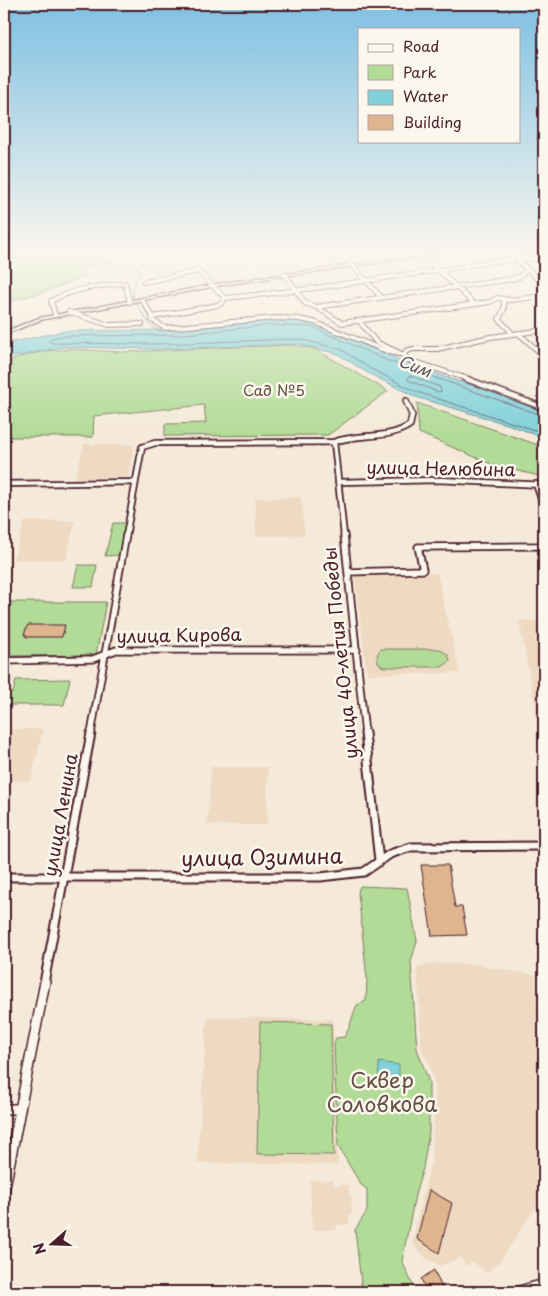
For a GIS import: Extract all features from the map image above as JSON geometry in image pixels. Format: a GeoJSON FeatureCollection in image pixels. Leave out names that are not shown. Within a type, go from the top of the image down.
{"type":"FeatureCollection","features":[{"type":"Feature","properties":{"kind":"main road"},"geometry":{"type":"LineString","coordinates":[[4,334],[31,322],[55,315]]}},
{"type":"Feature","properties":{"kind":"street"},"geometry":{"type":"LineString","coordinates":[[74,314],[109,325],[142,324]]}},
{"type":"Feature","properties":{"kind":"street"},"geometry":{"type":"LineString","coordinates":[[151,314],[152,320],[165,328],[276,318],[299,319],[314,322],[389,352],[404,355]]}},
{"type":"Feature","properties":{"kind":"street"},"geometry":{"type":"LineString","coordinates":[[153,317],[166,314]]}},
{"type":"Feature","properties":{"kind":"street"},"geometry":{"type":"LineString","coordinates":[[326,314],[338,322],[360,322],[408,314]]}},
{"type":"Feature","properties":{"kind":"street"},"geometry":{"type":"LineString","coordinates":[[500,314],[499,319],[512,334]]}},
{"type":"Feature","properties":{"kind":"street"},"geometry":{"type":"LineString","coordinates":[[360,322],[376,342],[404,355],[409,360],[500,390],[544,408]]}},
{"type":"Feature","properties":{"kind":"street"},"geometry":{"type":"LineString","coordinates":[[404,355],[413,349],[437,349],[483,338],[544,330]]}},
{"type":"Feature","properties":{"kind":"street"},"geometry":{"type":"LineString","coordinates":[[518,333],[544,356]]}},
{"type":"Feature","properties":{"kind":"street"},"geometry":{"type":"LineString","coordinates":[[334,442],[350,437],[394,434],[405,431],[409,426],[411,417],[411,409],[406,400]]}},
{"type":"Feature","properties":{"kind":"street","name":"улица Ленина"},"geometry":{"type":"LineString","coordinates":[[4,1192],[66,877],[103,656],[142,447],[146,444],[155,443],[334,442]]}},
{"type":"Feature","properties":{"kind":"street","name":"улица 40-летия Победы"},"geometry":{"type":"LineString","coordinates":[[334,442],[357,650],[360,700],[379,861]]}},
{"type":"Feature","properties":{"kind":"street","name":"улица Нелюбина"},"geometry":{"type":"LineString","coordinates":[[338,482],[439,480],[544,485]]}},
{"type":"Feature","properties":{"kind":"street"},"geometry":{"type":"LineString","coordinates":[[4,484],[135,482]]}},
{"type":"Feature","properties":{"kind":"street"},"geometry":{"type":"LineString","coordinates":[[536,484],[544,508]]}},
{"type":"Feature","properties":{"kind":"street"},"geometry":{"type":"LineString","coordinates":[[348,572],[423,570],[418,547],[453,550],[498,546],[544,546]]}},
{"type":"Feature","properties":{"kind":"street","name":"улица Кирова"},"geometry":{"type":"LineString","coordinates":[[4,661],[93,660],[116,650],[357,650]]}},
{"type":"Feature","properties":{"kind":"street","name":"улица Озимина"},"geometry":{"type":"LineString","coordinates":[[4,877],[320,877],[364,872],[379,861],[400,850],[411,848],[544,846]]}},
{"type":"Feature","properties":{"kind":"street"},"geometry":{"type":"LineString","coordinates":[[4,1109],[20,1109]]}},
{"type":"Feature","properties":{"kind":"street"},"geometry":{"type":"LineString","coordinates":[[516,1292],[544,1284]]}},
{"type":"Feature","properties":{"kind":"shaded area"},"geometry":{"type":"Polygon","coordinates":[[[84,444],[134,445],[128,477],[75,478],[84,444]]]}},
{"type":"Feature","properties":{"kind":"shaded area"},"geometry":{"type":"Polygon","coordinates":[[[301,497],[305,535],[256,536],[255,498],[301,497]]]}},
{"type":"Feature","properties":{"kind":"shaded area"},"geometry":{"type":"Polygon","coordinates":[[[25,521],[75,521],[66,560],[13,560],[25,521]]]}},
{"type":"Feature","properties":{"kind":"shaded area"},"geometry":{"type":"Polygon","coordinates":[[[354,573],[437,573],[460,673],[367,674],[354,573]]]}},
{"type":"Feature","properties":{"kind":"shaded area"},"geometry":{"type":"Polygon","coordinates":[[[519,620],[544,621],[544,717],[537,717],[519,620]]]}},
{"type":"Feature","properties":{"kind":"shaded area"},"geometry":{"type":"Polygon","coordinates":[[[4,729],[43,729],[31,781],[4,781],[4,729]]]}},
{"type":"Feature","properties":{"kind":"shaded area"},"geometry":{"type":"Polygon","coordinates":[[[211,767],[268,767],[267,825],[207,825],[211,767]]]}},
{"type":"Feature","properties":{"kind":"shaded area"},"geometry":{"type":"Polygon","coordinates":[[[429,963],[473,964],[535,975],[541,1042],[544,1117],[539,1119],[541,1200],[500,1261],[487,1273],[473,1262],[465,1266],[461,1257],[440,1266],[426,1258],[412,1243],[431,1161],[435,1086],[430,1066],[421,1048],[417,967],[429,963]]]}},
{"type":"Feature","properties":{"kind":"shaded area"},"geometry":{"type":"Polygon","coordinates":[[[207,1017],[333,1019],[338,1165],[197,1163],[207,1017]]]}},
{"type":"Feature","properties":{"kind":"shaded area"},"geometry":{"type":"Polygon","coordinates":[[[310,1180],[333,1180],[333,1185],[348,1185],[349,1194],[351,1194],[352,1215],[349,1215],[349,1224],[337,1225],[337,1230],[312,1230],[310,1180]]]}},
{"type":"Feature","properties":{"kind":"green space","name":"Сад №5"},"geometry":{"type":"Polygon","coordinates":[[[289,345],[313,348],[388,391],[328,435],[165,436],[165,424],[206,423],[204,405],[94,416],[93,437],[4,437],[4,364],[20,357],[44,351],[71,349],[122,352],[289,345]]]}},
{"type":"Feature","properties":{"kind":"green space"},"geometry":{"type":"Polygon","coordinates":[[[417,403],[544,447],[544,477],[496,466],[419,433],[417,403]]]}},
{"type":"Feature","properties":{"kind":"green space"},"geometry":{"type":"Polygon","coordinates":[[[113,523],[125,523],[119,555],[105,556],[113,523]]]}},
{"type":"Feature","properties":{"kind":"green space"},"geometry":{"type":"Polygon","coordinates":[[[78,565],[97,565],[93,587],[73,587],[78,565]]]}},
{"type":"Feature","properties":{"kind":"green space"},"geometry":{"type":"Polygon","coordinates":[[[4,602],[106,602],[96,655],[4,656],[4,602]]]}},
{"type":"Feature","properties":{"kind":"green space"},"geometry":{"type":"Polygon","coordinates":[[[381,649],[440,649],[448,655],[450,661],[442,667],[383,667],[377,658],[381,649]]]}},
{"type":"Feature","properties":{"kind":"green space"},"geometry":{"type":"Polygon","coordinates":[[[70,679],[64,705],[4,705],[4,693],[13,693],[16,680],[70,679]]]}},
{"type":"Feature","properties":{"kind":"green space","name":"Сквер Соловкова"},"geometry":{"type":"Polygon","coordinates":[[[360,886],[407,888],[417,941],[411,962],[417,1049],[429,1082],[429,1132],[423,1168],[415,1195],[402,1261],[416,1292],[362,1292],[355,1230],[367,1211],[367,1189],[361,1185],[338,1146],[334,1043],[336,1038],[344,1037],[357,1005],[366,1001],[367,979],[358,892],[360,886]]]}},
{"type":"Feature","properties":{"kind":"green space"},"geometry":{"type":"Polygon","coordinates":[[[260,1022],[331,1024],[334,1155],[257,1154],[260,1022]]]}},
{"type":"Feature","properties":{"kind":"water","name":"Сим"},"geometry":{"type":"Polygon","coordinates":[[[272,320],[294,320],[314,323],[390,356],[451,379],[499,393],[544,412],[544,438],[510,425],[416,397],[366,372],[338,354],[298,344],[157,349],[62,347],[4,359],[4,344],[63,331],[175,330],[272,320]]]}},
{"type":"Feature","properties":{"kind":"water"},"geometry":{"type":"Polygon","coordinates":[[[379,1062],[399,1065],[399,1085],[378,1083],[379,1062]]]}},
{"type":"Feature","properties":{"kind":"building"},"geometry":{"type":"Polygon","coordinates":[[[29,625],[65,625],[62,637],[26,637],[24,635],[29,625]]]}},
{"type":"Feature","properties":{"kind":"building"},"geometry":{"type":"Polygon","coordinates":[[[421,865],[448,865],[455,907],[462,907],[467,935],[432,936],[421,865]]]}},
{"type":"Feature","properties":{"kind":"building"},"geometry":{"type":"Polygon","coordinates":[[[429,1190],[452,1203],[439,1253],[417,1239],[429,1190]]]}},
{"type":"Feature","properties":{"kind":"building"},"geometry":{"type":"Polygon","coordinates":[[[434,1270],[444,1292],[427,1292],[421,1279],[434,1270]]]}},
{"type":"Feature","properties":{"kind":"waterway"},"geometry":{"type":"LineString","coordinates":[[143,314],[150,325],[161,332]]}}]}
